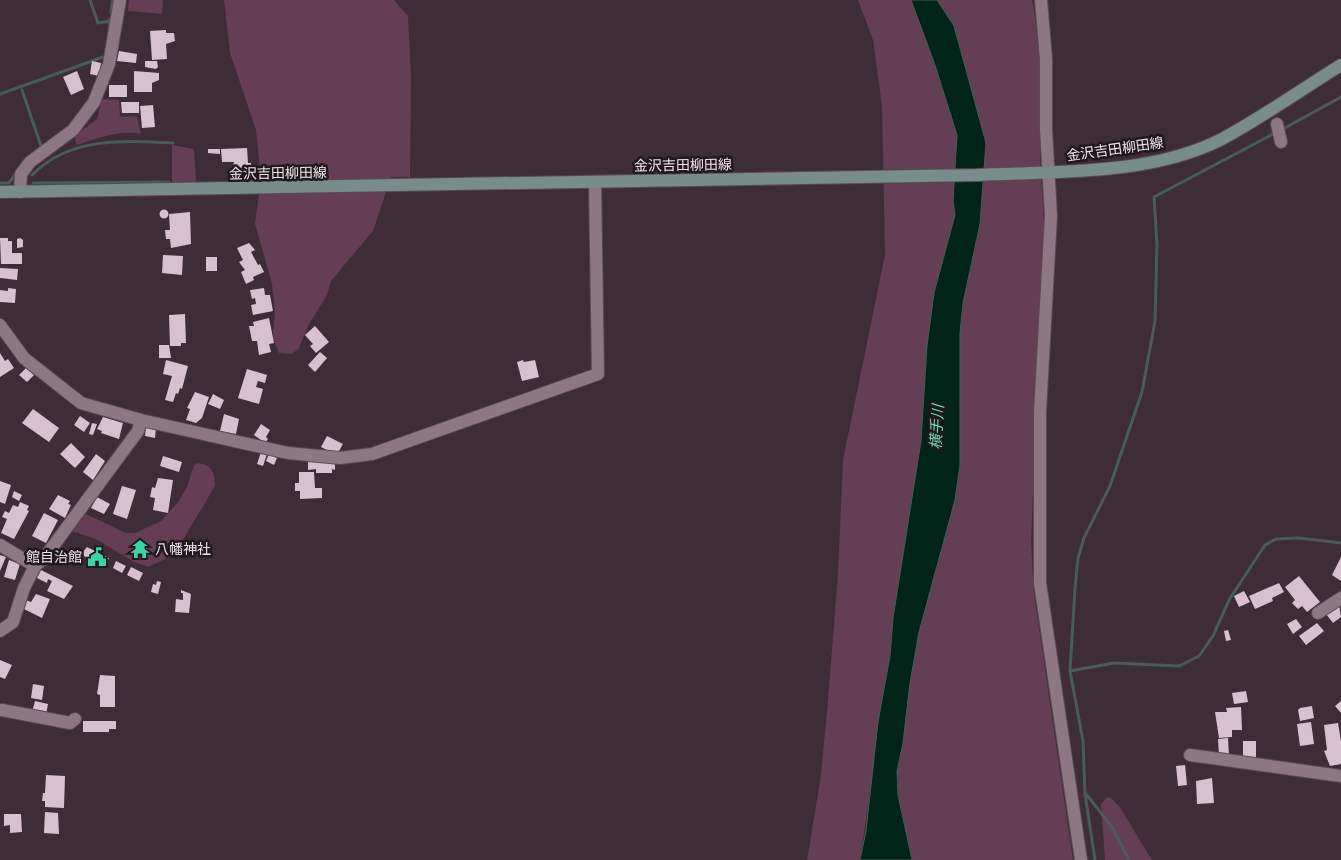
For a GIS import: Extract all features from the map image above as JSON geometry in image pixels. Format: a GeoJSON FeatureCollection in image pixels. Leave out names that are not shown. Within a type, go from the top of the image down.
{"type":"FeatureCollection","features":[{"type":"Feature","properties":{"kind":"main road","name":"金沢吉田柳田線"},"geometry":{"type":"LineString","coordinates":[[0,192],[907,176],[1085,171],[1163,160],[1221,139],[1341,65]]}},
{"type":"Feature","properties":{"kind":"street"},"geometry":{"type":"LineString","coordinates":[[20,192],[21,174],[30,162],[73,130],[94,102],[109,64],[120,0]]}},
{"type":"Feature","properties":{"kind":"street"},"geometry":{"type":"LineString","coordinates":[[1041,0],[1046,59],[1046,129],[1051,216],[1040,412],[1040,583],[1081,860]]}},
{"type":"Feature","properties":{"kind":"street"},"geometry":{"type":"LineString","coordinates":[[1277,124],[1280,142]]}},
{"type":"Feature","properties":{"kind":"street"},"geometry":{"type":"LineString","coordinates":[[0,325],[24,358],[81,403],[141,420],[288,454],[340,458],[372,454],[598,374],[595,182]]}},
{"type":"Feature","properties":{"kind":"street"},"geometry":{"type":"LineString","coordinates":[[0,631],[13,622],[24,588],[35,566],[45,557],[138,431],[141,420]]}},
{"type":"Feature","properties":{"kind":"street"},"geometry":{"type":"LineString","coordinates":[[0,544],[35,566]]}},
{"type":"Feature","properties":{"kind":"street"},"geometry":{"type":"LineString","coordinates":[[1318,613],[1341,598]]}},
{"type":"Feature","properties":{"kind":"street"},"geometry":{"type":"LineString","coordinates":[[1,712],[70,723],[75,719]]}},
{"type":"Feature","properties":{"kind":"street"},"geometry":{"type":"LineString","coordinates":[[1190,755],[1341,776]]}},
{"type":"Feature","properties":{"kind":"shaded area"},"geometry":{"type":"Polygon","coordinates":[[[129,0],[163,0],[162,14],[128,11],[129,0]]]}},
{"type":"Feature","properties":{"kind":"shaded area"},"geometry":{"type":"Polygon","coordinates":[[[224,0],[394,0],[408,16],[411,77],[410,177],[391,177],[373,231],[331,281],[327,295],[309,324],[299,348],[292,354],[279,353],[273,338],[275,311],[272,284],[255,224],[261,178],[256,130],[230,53],[224,0]]]}},
{"type":"Feature","properties":{"kind":"shaded area"},"geometry":{"type":"Polygon","coordinates":[[[858,0],[911,0],[935,65],[957,135],[953,201],[955,215],[934,293],[927,346],[921,441],[860,860],[807,860],[821,775],[828,700],[838,574],[843,460],[885,255],[882,106],[873,40],[858,0]]]}},
{"type":"Feature","properties":{"kind":"shaded area"},"geometry":{"type":"Polygon","coordinates":[[[937,0],[1032,0],[1033,4],[1041,61],[1040,157],[1044,225],[1031,542],[1034,594],[1073,860],[912,860],[898,795],[897,771],[903,743],[910,683],[919,632],[955,500],[960,465],[960,333],[963,303],[980,224],[986,143],[954,26],[937,0]]]}},
{"type":"Feature","properties":{"kind":"shaded area"},"geometry":{"type":"Polygon","coordinates":[[[102,99],[119,100],[120,117],[137,116],[141,134],[117,134],[76,145],[75,136],[97,119],[102,99]]]}},
{"type":"Feature","properties":{"kind":"shaded area"},"geometry":{"type":"Polygon","coordinates":[[[172,145],[194,149],[196,183],[172,183],[172,145]]]}},
{"type":"Feature","properties":{"kind":"shaded area"},"geometry":{"type":"Polygon","coordinates":[[[198,463],[212,470],[215,486],[174,555],[148,567],[134,562],[96,539],[72,531],[80,517],[86,514],[126,533],[135,533],[161,521],[179,501],[187,487],[194,465],[198,463]]]}},
{"type":"Feature","properties":{"kind":"shaded area"},"geometry":{"type":"Polygon","coordinates":[[[1110,797],[1119,806],[1152,860],[1105,860],[1101,804],[1106,798],[1110,797]]]}},
{"type":"Feature","properties":{"kind":"water","name":"横手川"},"geometry":{"type":"Polygon","coordinates":[[[911,0],[937,0],[954,26],[986,143],[980,224],[963,303],[960,333],[960,465],[955,500],[919,632],[910,683],[903,743],[897,771],[898,795],[912,860],[860,860],[866,831],[878,722],[890,656],[893,618],[921,441],[927,346],[934,293],[955,215],[953,201],[957,135],[935,65],[911,0]]]}},
{"type":"Feature","properties":{"kind":"building"},"geometry":{"type":"Polygon","coordinates":[[[166,30],[166,33],[174,33],[175,41],[166,44],[167,59],[152,60],[150,31],[166,30]]]}},
{"type":"Feature","properties":{"kind":"building"},"geometry":{"type":"Polygon","coordinates":[[[119,51],[137,54],[136,63],[117,61],[119,51]]]}},
{"type":"Feature","properties":{"kind":"building"},"geometry":{"type":"Polygon","coordinates":[[[92,61],[101,63],[99,76],[90,74],[92,61]]]}},
{"type":"Feature","properties":{"kind":"building"},"geometry":{"type":"Polygon","coordinates":[[[145,61],[157,61],[158,67],[156,69],[145,67],[145,61]]]}},
{"type":"Feature","properties":{"kind":"building"},"geometry":{"type":"Polygon","coordinates":[[[77,71],[84,89],[71,95],[63,77],[77,71]]]}},
{"type":"Feature","properties":{"kind":"building"},"geometry":{"type":"Polygon","coordinates":[[[134,71],[159,73],[159,80],[152,83],[152,92],[134,92],[134,71]]]}},
{"type":"Feature","properties":{"kind":"building"},"geometry":{"type":"Polygon","coordinates":[[[109,85],[127,85],[127,97],[109,97],[109,85]]]}},
{"type":"Feature","properties":{"kind":"building"},"geometry":{"type":"Polygon","coordinates":[[[121,102],[139,102],[139,113],[122,113],[121,102]]]}},
{"type":"Feature","properties":{"kind":"building"},"geometry":{"type":"Polygon","coordinates":[[[153,105],[155,127],[142,128],[140,106],[153,105]]]}},
{"type":"Feature","properties":{"kind":"building"},"geometry":{"type":"Polygon","coordinates":[[[247,148],[248,163],[251,163],[252,172],[236,174],[232,172],[234,162],[222,162],[221,149],[247,148]]]}},
{"type":"Feature","properties":{"kind":"building"},"geometry":{"type":"Polygon","coordinates":[[[208,149],[220,149],[220,154],[208,153],[208,149]]]}},
{"type":"Feature","properties":{"kind":"building"},"geometry":{"type":"Polygon","coordinates":[[[164,209],[169,214],[164,219],[159,214],[164,209]]]}},
{"type":"Feature","properties":{"kind":"building"},"geometry":{"type":"Polygon","coordinates":[[[190,212],[191,244],[171,248],[170,239],[166,239],[165,230],[170,230],[169,214],[190,212]]]}},
{"type":"Feature","properties":{"kind":"building"},"geometry":{"type":"Polygon","coordinates":[[[0,238],[8,238],[8,241],[12,241],[12,253],[22,253],[22,264],[1,264],[0,238]]]}},
{"type":"Feature","properties":{"kind":"building"},"geometry":{"type":"Polygon","coordinates":[[[17,239],[23,240],[23,247],[17,248],[17,239]]]}},
{"type":"Feature","properties":{"kind":"building"},"geometry":{"type":"Polygon","coordinates":[[[249,243],[255,250],[251,252],[264,272],[253,277],[254,280],[246,284],[241,272],[245,270],[239,262],[243,260],[237,248],[249,243]]]}},
{"type":"Feature","properties":{"kind":"building"},"geometry":{"type":"Polygon","coordinates":[[[163,255],[183,256],[182,275],[162,273],[163,255]]]}},
{"type":"Feature","properties":{"kind":"building"},"geometry":{"type":"Polygon","coordinates":[[[206,257],[217,257],[217,271],[206,271],[206,257]]]}},
{"type":"Feature","properties":{"kind":"building"},"geometry":{"type":"Polygon","coordinates":[[[0,268],[18,269],[17,280],[0,278],[0,268]]]}},
{"type":"Feature","properties":{"kind":"building"},"geometry":{"type":"Polygon","coordinates":[[[8,288],[16,289],[15,303],[0,302],[0,290],[8,291],[8,288]]]}},
{"type":"Feature","properties":{"kind":"building"},"geometry":{"type":"Polygon","coordinates":[[[264,288],[265,295],[270,295],[273,311],[253,315],[251,305],[256,304],[255,298],[252,299],[250,290],[264,288]]]}},
{"type":"Feature","properties":{"kind":"building"},"geometry":{"type":"Polygon","coordinates":[[[185,314],[186,343],[181,343],[181,346],[170,346],[169,315],[185,314]]]}},
{"type":"Feature","properties":{"kind":"building"},"geometry":{"type":"Polygon","coordinates":[[[269,318],[274,343],[269,344],[271,352],[259,355],[257,341],[252,341],[249,326],[254,326],[253,322],[269,318]]]}},
{"type":"Feature","properties":{"kind":"building"},"geometry":{"type":"Polygon","coordinates":[[[315,326],[329,342],[316,353],[310,346],[313,344],[305,335],[315,326]]]}},
{"type":"Feature","properties":{"kind":"building"},"geometry":{"type":"Polygon","coordinates":[[[159,345],[169,345],[171,358],[159,358],[159,345]]]}},
{"type":"Feature","properties":{"kind":"building"},"geometry":{"type":"Polygon","coordinates":[[[320,352],[327,358],[315,372],[308,365],[320,352]]]}},
{"type":"Feature","properties":{"kind":"building"},"geometry":{"type":"Polygon","coordinates":[[[0,353],[5,361],[8,359],[14,368],[0,377],[0,353]]]}},
{"type":"Feature","properties":{"kind":"building"},"geometry":{"type":"Polygon","coordinates":[[[166,360],[188,366],[182,389],[180,388],[178,394],[176,393],[173,402],[165,400],[172,376],[163,374],[166,360]]]}},
{"type":"Feature","properties":{"kind":"building"},"geometry":{"type":"Polygon","coordinates":[[[523,360],[524,362],[535,360],[539,377],[522,381],[517,362],[523,360]]]}},
{"type":"Feature","properties":{"kind":"building"},"geometry":{"type":"Polygon","coordinates":[[[26,368],[34,375],[27,382],[19,375],[26,368]]]}},
{"type":"Feature","properties":{"kind":"building"},"geometry":{"type":"Polygon","coordinates":[[[247,369],[267,375],[265,383],[258,381],[256,387],[263,389],[259,404],[238,398],[247,369]]]}},
{"type":"Feature","properties":{"kind":"building"},"geometry":{"type":"Polygon","coordinates":[[[195,392],[209,397],[202,418],[196,423],[186,420],[190,409],[187,408],[195,392]]]}},
{"type":"Feature","properties":{"kind":"building"},"geometry":{"type":"Polygon","coordinates":[[[213,394],[224,400],[220,409],[208,404],[213,394]]]}},
{"type":"Feature","properties":{"kind":"building"},"geometry":{"type":"Polygon","coordinates":[[[33,409],[59,428],[49,442],[22,423],[33,409]]]}},
{"type":"Feature","properties":{"kind":"building"},"geometry":{"type":"Polygon","coordinates":[[[224,414],[239,419],[236,434],[220,431],[224,414]]]}},
{"type":"Feature","properties":{"kind":"building"},"geometry":{"type":"Polygon","coordinates":[[[80,416],[90,423],[84,432],[74,425],[80,416]]]}},
{"type":"Feature","properties":{"kind":"building"},"geometry":{"type":"Polygon","coordinates":[[[103,417],[123,423],[119,439],[101,433],[102,431],[97,429],[103,417]]]}},
{"type":"Feature","properties":{"kind":"building"},"geometry":{"type":"Polygon","coordinates":[[[92,423],[97,424],[93,435],[89,434],[92,423]]]}},
{"type":"Feature","properties":{"kind":"building"},"geometry":{"type":"Polygon","coordinates":[[[261,424],[270,430],[265,443],[254,435],[261,424]]]}},
{"type":"Feature","properties":{"kind":"building"},"geometry":{"type":"Polygon","coordinates":[[[146,426],[156,428],[155,438],[145,436],[146,426]]]}},
{"type":"Feature","properties":{"kind":"building"},"geometry":{"type":"Polygon","coordinates":[[[327,436],[343,444],[339,451],[329,451],[321,447],[327,436]]]}},
{"type":"Feature","properties":{"kind":"building"},"geometry":{"type":"Polygon","coordinates":[[[71,443],[85,457],[75,468],[60,454],[71,443]]]}},
{"type":"Feature","properties":{"kind":"building"},"geometry":{"type":"Polygon","coordinates":[[[261,452],[267,454],[263,466],[257,464],[261,452]]]}},
{"type":"Feature","properties":{"kind":"building"},"geometry":{"type":"Polygon","coordinates":[[[96,454],[105,461],[93,480],[83,472],[96,454]]]}},
{"type":"Feature","properties":{"kind":"building"},"geometry":{"type":"Polygon","coordinates":[[[269,454],[277,458],[274,465],[266,461],[269,454]]]}},
{"type":"Feature","properties":{"kind":"building"},"geometry":{"type":"Polygon","coordinates":[[[163,456],[182,462],[179,472],[160,466],[163,456]]]}},
{"type":"Feature","properties":{"kind":"building"},"geometry":{"type":"Polygon","coordinates":[[[308,462],[335,463],[335,470],[332,469],[332,473],[316,473],[316,469],[308,470],[308,462]]]}},
{"type":"Feature","properties":{"kind":"building"},"geometry":{"type":"Polygon","coordinates":[[[299,472],[314,472],[315,488],[322,488],[322,498],[300,499],[300,491],[295,491],[295,483],[299,483],[299,472]]]}},
{"type":"Feature","properties":{"kind":"building"},"geometry":{"type":"Polygon","coordinates":[[[158,478],[173,480],[168,513],[153,510],[155,498],[150,497],[152,487],[155,488],[158,478]]]}},
{"type":"Feature","properties":{"kind":"building"},"geometry":{"type":"Polygon","coordinates":[[[0,481],[11,485],[5,504],[0,502],[0,481]]]}},
{"type":"Feature","properties":{"kind":"building"},"geometry":{"type":"Polygon","coordinates":[[[122,486],[136,490],[127,519],[113,514],[122,486]]]}},
{"type":"Feature","properties":{"kind":"building"},"geometry":{"type":"Polygon","coordinates":[[[14,491],[22,495],[19,501],[12,497],[14,491]]]}},
{"type":"Feature","properties":{"kind":"building"},"geometry":{"type":"Polygon","coordinates":[[[58,495],[70,501],[68,504],[71,505],[65,518],[49,509],[58,495]]]}},
{"type":"Feature","properties":{"kind":"building"},"geometry":{"type":"Polygon","coordinates":[[[97,497],[110,504],[104,514],[91,508],[97,497]]]}},
{"type":"Feature","properties":{"kind":"building"},"geometry":{"type":"Polygon","coordinates":[[[20,502],[29,506],[27,510],[29,511],[14,539],[1,533],[7,519],[2,517],[5,511],[9,513],[13,505],[18,507],[20,502]]]}},
{"type":"Feature","properties":{"kind":"building"},"geometry":{"type":"Polygon","coordinates":[[[44,513],[58,520],[46,543],[32,536],[44,513]]]}},
{"type":"Feature","properties":{"kind":"building","name":"八幡神社"},"geometry":{"type":"Polygon","coordinates":[[[137,544],[147,548],[144,554],[134,550],[134,545],[137,544]]]}},
{"type":"Feature","properties":{"kind":"building","name":"館自治館"},"geometry":{"type":"Polygon","coordinates":[[[87,547],[109,558],[105,566],[84,556],[82,553],[87,547]]]}},
{"type":"Feature","properties":{"kind":"building"},"geometry":{"type":"Polygon","coordinates":[[[0,555],[6,557],[0,571],[0,555]]]}},
{"type":"Feature","properties":{"kind":"building"},"geometry":{"type":"Polygon","coordinates":[[[1341,557],[1341,581],[1332,575],[1341,557]]]}},
{"type":"Feature","properties":{"kind":"building"},"geometry":{"type":"Polygon","coordinates":[[[9,560],[20,564],[15,580],[4,577],[9,560]]]}},
{"type":"Feature","properties":{"kind":"building"},"geometry":{"type":"Polygon","coordinates":[[[116,561],[126,566],[122,573],[113,568],[116,561]]]}},
{"type":"Feature","properties":{"kind":"building"},"geometry":{"type":"Polygon","coordinates":[[[131,567],[143,573],[139,581],[127,575],[131,567]]]}},
{"type":"Feature","properties":{"kind":"building"},"geometry":{"type":"Polygon","coordinates":[[[41,570],[73,586],[64,599],[47,591],[52,581],[48,579],[47,583],[37,578],[41,570]]]}},
{"type":"Feature","properties":{"kind":"building"},"geometry":{"type":"Polygon","coordinates":[[[1299,576],[1320,602],[1307,612],[1302,606],[1298,609],[1292,603],[1295,600],[1285,587],[1299,576]]]}},
{"type":"Feature","properties":{"kind":"building"},"geometry":{"type":"Polygon","coordinates":[[[157,581],[161,582],[158,594],[151,592],[153,584],[156,585],[157,581]]]}},
{"type":"Feature","properties":{"kind":"building"},"geometry":{"type":"Polygon","coordinates":[[[1279,583],[1284,592],[1272,598],[1273,601],[1255,609],[1249,596],[1279,583]]]}},
{"type":"Feature","properties":{"kind":"building"},"geometry":{"type":"Polygon","coordinates":[[[181,590],[191,594],[189,613],[175,612],[176,599],[183,600],[181,590]]]}},
{"type":"Feature","properties":{"kind":"building"},"geometry":{"type":"Polygon","coordinates":[[[1244,591],[1250,602],[1239,607],[1234,596],[1244,591]]]}},
{"type":"Feature","properties":{"kind":"building"},"geometry":{"type":"Polygon","coordinates":[[[36,594],[50,599],[42,618],[22,608],[26,600],[31,602],[36,594]]]}},
{"type":"Feature","properties":{"kind":"building"},"geometry":{"type":"Polygon","coordinates":[[[1339,604],[1341,617],[1333,623],[1326,614],[1339,604]]]}},
{"type":"Feature","properties":{"kind":"building"},"geometry":{"type":"Polygon","coordinates":[[[1296,619],[1302,627],[1293,634],[1287,624],[1296,619]]]}},
{"type":"Feature","properties":{"kind":"building"},"geometry":{"type":"Polygon","coordinates":[[[1317,623],[1324,631],[1306,645],[1299,636],[1317,623]]]}},
{"type":"Feature","properties":{"kind":"building"},"geometry":{"type":"Polygon","coordinates":[[[1228,630],[1231,640],[1226,641],[1224,631],[1228,630]]]}},
{"type":"Feature","properties":{"kind":"building"},"geometry":{"type":"Polygon","coordinates":[[[0,660],[12,665],[5,679],[0,677],[0,660]]]}},
{"type":"Feature","properties":{"kind":"building"},"geometry":{"type":"Polygon","coordinates":[[[100,675],[115,676],[115,707],[100,707],[100,695],[97,694],[100,675]]]}},
{"type":"Feature","properties":{"kind":"building"},"geometry":{"type":"Polygon","coordinates":[[[33,684],[44,686],[42,700],[31,698],[33,684]]]}},
{"type":"Feature","properties":{"kind":"building"},"geometry":{"type":"Polygon","coordinates":[[[1246,691],[1248,702],[1234,704],[1232,693],[1246,691]]]}},
{"type":"Feature","properties":{"kind":"building"},"geometry":{"type":"Polygon","coordinates":[[[35,701],[48,704],[46,715],[32,712],[35,701]]]}},
{"type":"Feature","properties":{"kind":"building"},"geometry":{"type":"Polygon","coordinates":[[[1341,701],[1341,713],[1335,706],[1341,701]]]}},
{"type":"Feature","properties":{"kind":"building"},"geometry":{"type":"Polygon","coordinates":[[[1312,706],[1314,718],[1300,721],[1298,710],[1312,706]]]}},
{"type":"Feature","properties":{"kind":"building"},"geometry":{"type":"Polygon","coordinates":[[[1241,707],[1242,730],[1232,730],[1232,737],[1219,738],[1215,712],[1227,712],[1226,708],[1241,707]]]}},
{"type":"Feature","properties":{"kind":"building"},"geometry":{"type":"Polygon","coordinates":[[[83,721],[116,721],[116,729],[109,729],[109,732],[83,732],[83,721]]]}},
{"type":"Feature","properties":{"kind":"building"},"geometry":{"type":"Polygon","coordinates":[[[1311,722],[1314,744],[1300,746],[1297,724],[1311,722]]]}},
{"type":"Feature","properties":{"kind":"building"},"geometry":{"type":"Polygon","coordinates":[[[1338,723],[1341,741],[1341,764],[1330,766],[1324,751],[1327,750],[1324,725],[1338,723]]]}},
{"type":"Feature","properties":{"kind":"building"},"geometry":{"type":"Polygon","coordinates":[[[1228,738],[1229,756],[1219,756],[1218,739],[1228,738]]]}},
{"type":"Feature","properties":{"kind":"building"},"geometry":{"type":"Polygon","coordinates":[[[1243,741],[1256,741],[1256,759],[1243,759],[1243,741]]]}},
{"type":"Feature","properties":{"kind":"building"},"geometry":{"type":"Polygon","coordinates":[[[1185,765],[1187,785],[1178,786],[1176,766],[1185,765]]]}},
{"type":"Feature","properties":{"kind":"building"},"geometry":{"type":"Polygon","coordinates":[[[46,775],[65,776],[64,808],[45,807],[45,801],[42,801],[43,793],[45,793],[46,775]]]}},
{"type":"Feature","properties":{"kind":"building"},"geometry":{"type":"Polygon","coordinates":[[[1212,778],[1214,803],[1197,804],[1196,781],[1212,778]]]}},
{"type":"Feature","properties":{"kind":"building"},"geometry":{"type":"Polygon","coordinates":[[[45,812],[58,813],[59,834],[44,833],[45,812]]]}},
{"type":"Feature","properties":{"kind":"building"},"geometry":{"type":"Polygon","coordinates":[[[4,814],[21,814],[22,832],[10,833],[10,825],[4,826],[4,814]]]}},
{"type":"Feature","properties":{"kind":"waterway"},"geometry":{"type":"LineString","coordinates":[[90,0],[98,23],[110,21]]}},
{"type":"Feature","properties":{"kind":"waterway"},"geometry":{"type":"LineString","coordinates":[[111,12],[113,0]]}},
{"type":"Feature","properties":{"kind":"waterway"},"geometry":{"type":"LineString","coordinates":[[109,31],[110,19]]}},
{"type":"Feature","properties":{"kind":"waterway"},"geometry":{"type":"LineString","coordinates":[[0,94],[103,57]]}},
{"type":"Feature","properties":{"kind":"waterway"},"geometry":{"type":"LineString","coordinates":[[22,90],[41,146]]}},
{"type":"Feature","properties":{"kind":"waterway"},"geometry":{"type":"LineString","coordinates":[[1283,129],[1341,97]]}},
{"type":"Feature","properties":{"kind":"waterway"},"geometry":{"type":"LineString","coordinates":[[1095,860],[1085,794],[1083,741],[1070,671],[1075,589],[1078,558],[1084,538],[1110,486],[1142,392],[1155,321],[1157,245],[1154,197],[1275,133]]}},
{"type":"Feature","properties":{"kind":"waterway"},"geometry":{"type":"LineString","coordinates":[[32,175],[47,163],[80,147],[136,141],[173,143]]}},
{"type":"Feature","properties":{"kind":"waterway"},"geometry":{"type":"LineString","coordinates":[[0,183],[9,183],[16,173]]}},
{"type":"Feature","properties":{"kind":"waterway"},"geometry":{"type":"LineString","coordinates":[[33,183],[169,182]]}},
{"type":"Feature","properties":{"kind":"waterway"},"geometry":{"type":"LineString","coordinates":[[1070,671],[1114,663],[1179,666],[1199,656],[1213,636],[1229,600],[1265,545],[1276,539],[1299,538],[1341,543]]}},
{"type":"Feature","properties":{"kind":"waterway"},"geometry":{"type":"LineString","coordinates":[[1086,794],[1112,827],[1129,860]]}},
{"type":"Feature","properties":{"kind":"place","name":"八幡神社"},"geometry":{"type":"Point","coordinates":[140,549]}},
{"type":"Feature","properties":{"kind":"place","name":"館自治館"},"geometry":{"type":"Point","coordinates":[97,557]}}]}
